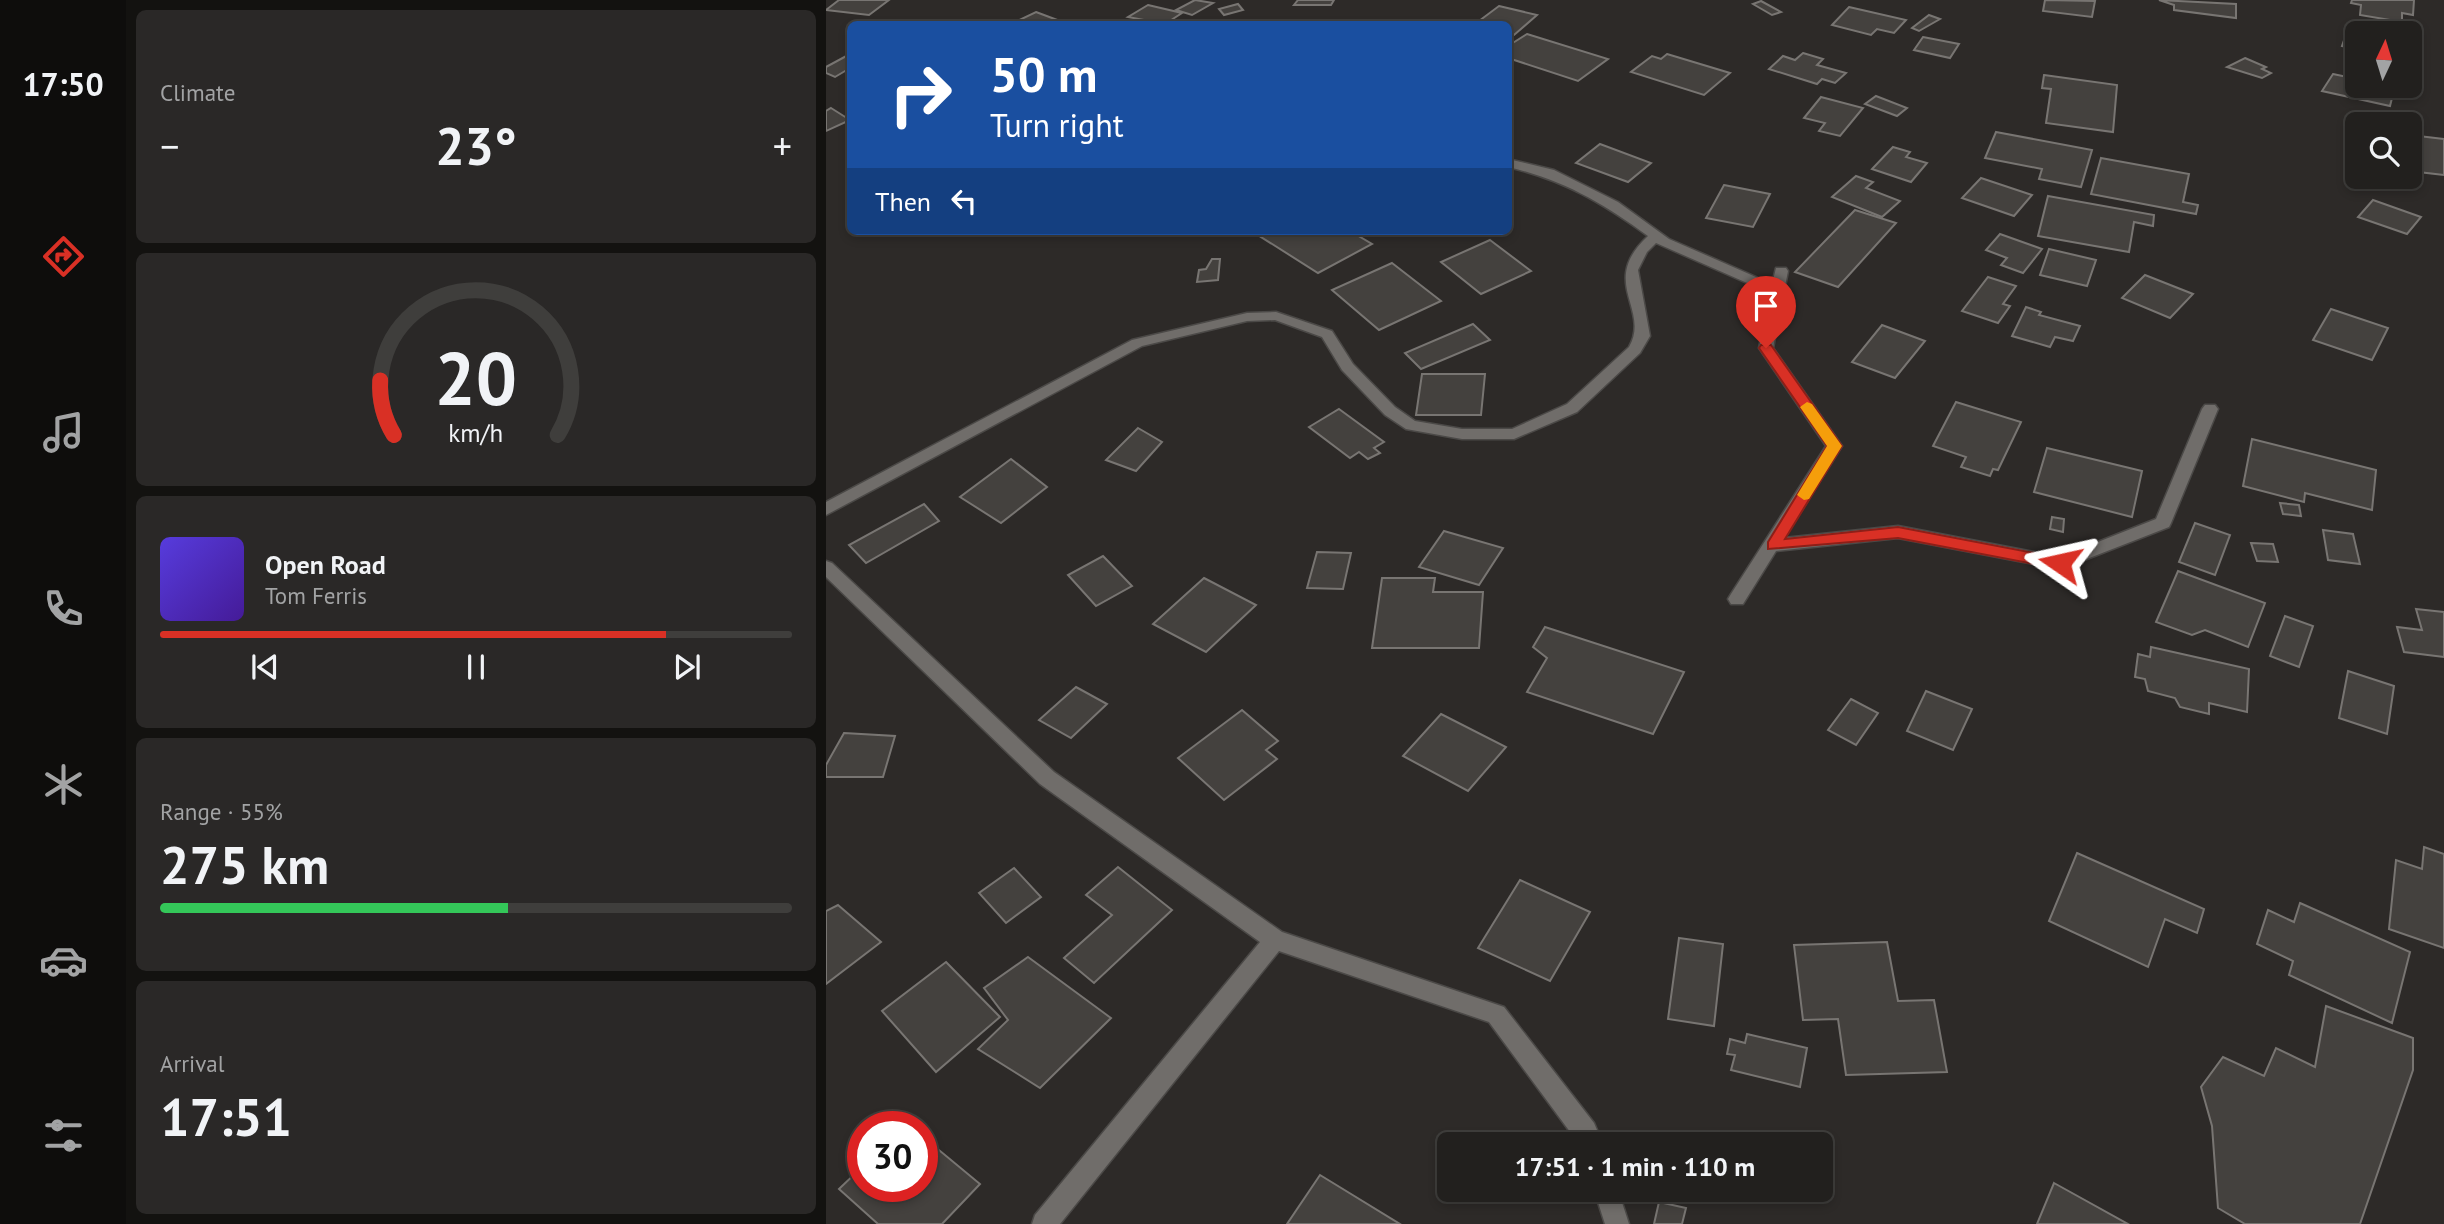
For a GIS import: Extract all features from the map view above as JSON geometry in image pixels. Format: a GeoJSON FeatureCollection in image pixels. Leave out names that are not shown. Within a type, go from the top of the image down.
{"type":"FeatureCollection","features":[{"type":"Feature","properties":{"kind":"street"},"geometry":{"type":"LineString","coordinates":[[1512,164],[1550,173],[1613,205],[1656,236],[1777,291]]}},
{"type":"Feature","properties":{"kind":"street"},"geometry":{"type":"LineString","coordinates":[[826,509],[881,477],[1137,343],[1247,317],[1276,316],[1327,334],[1348,368],[1390,411],[1411,425],[1462,434],[1514,434],[1572,408],[1635,350],[1643,336],[1631,270],[1641,250],[1656,236]]}},
{"type":"Feature","properties":{"kind":"street"},"geometry":{"type":"LineString","coordinates":[[1737,599],[1835,446],[1766,348],[1781,271]]}},
{"type":"Feature","properties":{"kind":"street"},"geometry":{"type":"LineString","coordinates":[[1773,545],[1898,532],[2060,563],[2163,523],[2210,408]]}},
{"type":"Feature","properties":{"kind":"street"},"geometry":{"type":"LineString","coordinates":[[826,567],[1047,778],[1275,940],[1496,1014],[1586,1132]]}},
{"type":"Feature","properties":{"kind":"street"},"geometry":{"type":"LineString","coordinates":[[1044,1224],[1275,940]]}},
{"type":"Feature","properties":{"kind":"street"},"geometry":{"type":"LineString","coordinates":[[1610,1202],[1617,1224]]}},
{"type":"Feature","properties":{"kind":"building"},"geometry":{"type":"Polygon","coordinates":[[[839,0],[889,0],[869,15],[826,10],[839,0]]]}},
{"type":"Feature","properties":{"kind":"building"},"geometry":{"type":"Polygon","coordinates":[[[1195,0],[1213,3],[1192,15],[1176,10],[1195,0]]]}},
{"type":"Feature","properties":{"kind":"building"},"geometry":{"type":"Polygon","coordinates":[[[1298,0],[1334,0],[1331,5],[1294,5],[1298,0]]]}},
{"type":"Feature","properties":{"kind":"building"},"geometry":{"type":"Polygon","coordinates":[[[2045,0],[2095,1],[2092,17],[2043,11],[2045,0]]]}},
{"type":"Feature","properties":{"kind":"building"},"geometry":{"type":"Polygon","coordinates":[[[2159,0],[2236,4],[2236,18],[2174,10],[2174,5],[2159,0]]]}},
{"type":"Feature","properties":{"kind":"building"},"geometry":{"type":"Polygon","coordinates":[[[2352,0],[2414,0],[2413,15],[2402,13],[2402,21],[2396,21],[2360,15],[2361,5],[2351,3],[2352,0]]]}},
{"type":"Feature","properties":{"kind":"building"},"geometry":{"type":"Polygon","coordinates":[[[1761,1],[1781,12],[1772,15],[1753,4],[1761,1]]]}},
{"type":"Feature","properties":{"kind":"building"},"geometry":{"type":"Polygon","coordinates":[[[1238,4],[1243,10],[1224,15],[1219,9],[1238,4]]]}},
{"type":"Feature","properties":{"kind":"building"},"geometry":{"type":"Polygon","coordinates":[[[1148,5],[1182,13],[1170,21],[1128,17],[1148,5]]]}},
{"type":"Feature","properties":{"kind":"building"},"geometry":{"type":"Polygon","coordinates":[[[1499,6],[1537,15],[1514,35],[1512,21],[1479,21],[1499,6]]]}},
{"type":"Feature","properties":{"kind":"building"},"geometry":{"type":"Polygon","coordinates":[[[1849,7],[1906,20],[1894,33],[1877,29],[1871,35],[1832,25],[1849,7]]]}},
{"type":"Feature","properties":{"kind":"building"},"geometry":{"type":"Polygon","coordinates":[[[1036,12],[1060,21],[1017,21],[1036,12]]]}},
{"type":"Feature","properties":{"kind":"building"},"geometry":{"type":"Polygon","coordinates":[[[1929,15],[1940,19],[1919,31],[1912,28],[1929,15]]]}},
{"type":"Feature","properties":{"kind":"building"},"geometry":{"type":"Polygon","coordinates":[[[1527,34],[1608,59],[1578,81],[1512,59],[1512,43],[1527,34]]]}},
{"type":"Feature","properties":{"kind":"building"},"geometry":{"type":"Polygon","coordinates":[[[1923,37],[1959,44],[1950,58],[1914,50],[1923,37]]]}},
{"type":"Feature","properties":{"kind":"building"},"geometry":{"type":"Polygon","coordinates":[[[1803,53],[1823,59],[1817,65],[1846,73],[1835,83],[1822,79],[1817,84],[1769,69],[1783,56],[1795,60],[1803,53]]]}},
{"type":"Feature","properties":{"kind":"building"},"geometry":{"type":"Polygon","coordinates":[[[1667,54],[1730,73],[1704,95],[1631,72],[1652,56],[1661,59],[1667,54]]]}},
{"type":"Feature","properties":{"kind":"building"},"geometry":{"type":"Polygon","coordinates":[[[847,56],[847,70],[835,77],[826,73],[826,67],[847,56]]]}},
{"type":"Feature","properties":{"kind":"building"},"geometry":{"type":"Polygon","coordinates":[[[2245,58],[2266,67],[2262,69],[2271,73],[2262,78],[2227,67],[2245,58]]]}},
{"type":"Feature","properties":{"kind":"building"},"geometry":{"type":"Polygon","coordinates":[[[2333,74],[2345,76],[2345,96],[2322,91],[2333,74]]]}},
{"type":"Feature","properties":{"kind":"building"},"geometry":{"type":"Polygon","coordinates":[[[2044,75],[2117,85],[2113,132],[2046,123],[2051,89],[2042,88],[2044,75]]]}},
{"type":"Feature","properties":{"kind":"building"},"geometry":{"type":"Polygon","coordinates":[[[1876,96],[1907,108],[1897,116],[1865,104],[1876,96]]]}},
{"type":"Feature","properties":{"kind":"building"},"geometry":{"type":"Polygon","coordinates":[[[1821,97],[1863,108],[1840,136],[1819,131],[1825,123],[1804,118],[1821,97]]]}},
{"type":"Feature","properties":{"kind":"building"},"geometry":{"type":"Polygon","coordinates":[[[2354,98],[2392,98],[2390,106],[2354,98]]]}},
{"type":"Feature","properties":{"kind":"building"},"geometry":{"type":"Polygon","coordinates":[[[831,108],[847,118],[847,121],[826,131],[826,111],[831,108]]]}},
{"type":"Feature","properties":{"kind":"building"},"geometry":{"type":"Polygon","coordinates":[[[1996,132],[2092,150],[2081,187],[2039,179],[2042,169],[1985,158],[1996,132]]]}},
{"type":"Feature","properties":{"kind":"building"},"geometry":{"type":"Polygon","coordinates":[[[2422,136],[2444,139],[2444,175],[2422,172],[2422,136]]]}},
{"type":"Feature","properties":{"kind":"building"},"geometry":{"type":"Polygon","coordinates":[[[1600,144],[1651,163],[1628,182],[1576,163],[1600,144]]]}},
{"type":"Feature","properties":{"kind":"building"},"geometry":{"type":"Polygon","coordinates":[[[1893,147],[1910,152],[1906,157],[1927,163],[1911,182],[1872,169],[1893,147]]]}},
{"type":"Feature","properties":{"kind":"building"},"geometry":{"type":"Polygon","coordinates":[[[2101,158],[2189,174],[2183,202],[2198,205],[2196,214],[2091,194],[2101,158]]]}},
{"type":"Feature","properties":{"kind":"building"},"geometry":{"type":"Polygon","coordinates":[[[1856,176],[1873,182],[1866,188],[1900,201],[1882,217],[1832,197],[1856,176]]]}},
{"type":"Feature","properties":{"kind":"building"},"geometry":{"type":"Polygon","coordinates":[[[1981,178],[2032,195],[2014,216],[1962,198],[1981,178]]]}},
{"type":"Feature","properties":{"kind":"building"},"geometry":{"type":"Polygon","coordinates":[[[1724,185],[1770,194],[1753,227],[1706,218],[1724,185]]]}},
{"type":"Feature","properties":{"kind":"building"},"geometry":{"type":"Polygon","coordinates":[[[2048,196],[2154,215],[2153,226],[2134,222],[2129,252],[2038,236],[2048,196]]]}},
{"type":"Feature","properties":{"kind":"building"},"geometry":{"type":"Polygon","coordinates":[[[2373,200],[2421,217],[2407,234],[2358,217],[2373,200]]]}},
{"type":"Feature","properties":{"kind":"building"},"geometry":{"type":"Polygon","coordinates":[[[1855,210],[1896,223],[1838,287],[1795,272],[1855,210]]]}},
{"type":"Feature","properties":{"kind":"building"},"geometry":{"type":"Polygon","coordinates":[[[2000,234],[2042,249],[2023,273],[2001,265],[2007,258],[1986,250],[2000,234]]]}},
{"type":"Feature","properties":{"kind":"building"},"geometry":{"type":"Polygon","coordinates":[[[1357,235],[1372,244],[1318,273],[1261,237],[1357,235]]]}},
{"type":"Feature","properties":{"kind":"building"},"geometry":{"type":"Polygon","coordinates":[[[1490,240],[1531,271],[1481,294],[1441,262],[1490,240]]]}},
{"type":"Feature","properties":{"kind":"building"},"geometry":{"type":"Polygon","coordinates":[[[2049,249],[2096,260],[2087,286],[2040,275],[2049,249]]]}},
{"type":"Feature","properties":{"kind":"building"},"geometry":{"type":"Polygon","coordinates":[[[1212,259],[1220,259],[1218,280],[1197,282],[1199,270],[1206,269],[1212,259]]]}},
{"type":"Feature","properties":{"kind":"building"},"geometry":{"type":"Polygon","coordinates":[[[1392,263],[1441,301],[1379,330],[1332,290],[1392,263]]]}},
{"type":"Feature","properties":{"kind":"building"},"geometry":{"type":"Polygon","coordinates":[[[2145,275],[2193,294],[2170,318],[2122,298],[2145,275]]]}},
{"type":"Feature","properties":{"kind":"building"},"geometry":{"type":"Polygon","coordinates":[[[1988,277],[2016,286],[2003,304],[2010,306],[1998,323],[1962,311],[1988,277]]]}},
{"type":"Feature","properties":{"kind":"building"},"geometry":{"type":"Polygon","coordinates":[[[2026,307],[2041,312],[2039,315],[2080,326],[2073,341],[2055,337],[2050,347],[2012,336],[2026,307]]]}},
{"type":"Feature","properties":{"kind":"building"},"geometry":{"type":"Polygon","coordinates":[[[2331,309],[2388,328],[2372,360],[2313,340],[2331,309]]]}},
{"type":"Feature","properties":{"kind":"building"},"geometry":{"type":"Polygon","coordinates":[[[1473,324],[1490,340],[1421,369],[1405,353],[1473,324]]]}},
{"type":"Feature","properties":{"kind":"building"},"geometry":{"type":"Polygon","coordinates":[[[1882,325],[1925,341],[1895,378],[1852,362],[1882,325]]]}},
{"type":"Feature","properties":{"kind":"building"},"geometry":{"type":"Polygon","coordinates":[[[1422,374],[1485,374],[1481,415],[1416,415],[1422,374]]]}},
{"type":"Feature","properties":{"kind":"building"},"geometry":{"type":"Polygon","coordinates":[[[1956,402],[2021,422],[1998,470],[1993,469],[1990,476],[1961,467],[1966,457],[1933,446],[1956,402]]]}},
{"type":"Feature","properties":{"kind":"building"},"geometry":{"type":"Polygon","coordinates":[[[1339,409],[1384,442],[1374,448],[1380,453],[1368,459],[1359,452],[1350,458],[1309,427],[1339,409]]]}},
{"type":"Feature","properties":{"kind":"building"},"geometry":{"type":"Polygon","coordinates":[[[1138,428],[1162,442],[1136,471],[1106,460],[1138,428]]]}},
{"type":"Feature","properties":{"kind":"building"},"geometry":{"type":"Polygon","coordinates":[[[2252,439],[2376,470],[2372,510],[2305,493],[2304,502],[2243,486],[2252,439]]]}},
{"type":"Feature","properties":{"kind":"building"},"geometry":{"type":"Polygon","coordinates":[[[2047,448],[2142,471],[2132,517],[2034,492],[2047,448]]]}},
{"type":"Feature","properties":{"kind":"building"},"geometry":{"type":"Polygon","coordinates":[[[1011,459],[1047,487],[1001,523],[960,497],[1011,459]]]}},
{"type":"Feature","properties":{"kind":"building"},"geometry":{"type":"Polygon","coordinates":[[[2280,503],[2299,505],[2301,516],[2283,514],[2280,503]]]}},
{"type":"Feature","properties":{"kind":"building"},"geometry":{"type":"Polygon","coordinates":[[[924,504],[939,521],[866,563],[849,545],[924,504]]]}},
{"type":"Feature","properties":{"kind":"building"},"geometry":{"type":"Polygon","coordinates":[[[2052,517],[2064,519],[2063,532],[2050,529],[2052,517]]]}},
{"type":"Feature","properties":{"kind":"building"},"geometry":{"type":"Polygon","coordinates":[[[2195,523],[2230,535],[2215,575],[2179,562],[2195,523]]]}},
{"type":"Feature","properties":{"kind":"building"},"geometry":{"type":"Polygon","coordinates":[[[2323,530],[2353,534],[2360,564],[2328,560],[2323,530]]]}},
{"type":"Feature","properties":{"kind":"building"},"geometry":{"type":"Polygon","coordinates":[[[1444,531],[1503,548],[1479,585],[1419,567],[1444,531]]]}},
{"type":"Feature","properties":{"kind":"building"},"geometry":{"type":"Polygon","coordinates":[[[2251,543],[2273,544],[2278,562],[2257,561],[2251,543]]]}},
{"type":"Feature","properties":{"kind":"building"},"geometry":{"type":"Polygon","coordinates":[[[1317,552],[1351,553],[1343,589],[1307,588],[1317,552]]]}},
{"type":"Feature","properties":{"kind":"building"},"geometry":{"type":"Polygon","coordinates":[[[1103,556],[1132,586],[1096,606],[1068,575],[1103,556]]]}},
{"type":"Feature","properties":{"kind":"building"},"geometry":{"type":"Polygon","coordinates":[[[2178,571],[2265,603],[2248,647],[2205,630],[2192,635],[2156,622],[2178,571]]]}},
{"type":"Feature","properties":{"kind":"building"},"geometry":{"type":"Polygon","coordinates":[[[1204,578],[1256,605],[1206,652],[1153,624],[1204,578]]]}},
{"type":"Feature","properties":{"kind":"building"},"geometry":{"type":"Polygon","coordinates":[[[1382,578],[1435,578],[1433,592],[1483,592],[1479,648],[1372,648],[1382,578]]]}},
{"type":"Feature","properties":{"kind":"building"},"geometry":{"type":"Polygon","coordinates":[[[2416,609],[2444,612],[2444,657],[2404,652],[2397,627],[2422,630],[2416,609]]]}},
{"type":"Feature","properties":{"kind":"building"},"geometry":{"type":"Polygon","coordinates":[[[2285,616],[2313,626],[2299,667],[2270,656],[2285,616]]]}},
{"type":"Feature","properties":{"kind":"building"},"geometry":{"type":"Polygon","coordinates":[[[1545,627],[1684,672],[1653,734],[1527,692],[1547,658],[1533,647],[1545,627]]]}},
{"type":"Feature","properties":{"kind":"building"},"geometry":{"type":"Polygon","coordinates":[[[2151,647],[2249,669],[2247,712],[2209,703],[2209,714],[2180,707],[2175,698],[2148,691],[2145,679],[2135,677],[2138,654],[2150,657],[2151,647]]]}},
{"type":"Feature","properties":{"kind":"building"},"geometry":{"type":"Polygon","coordinates":[[[2348,671],[2394,686],[2387,734],[2339,718],[2348,671]]]}},
{"type":"Feature","properties":{"kind":"building"},"geometry":{"type":"Polygon","coordinates":[[[1076,687],[1107,704],[1071,738],[1039,720],[1076,687]]]}},
{"type":"Feature","properties":{"kind":"building"},"geometry":{"type":"Polygon","coordinates":[[[1926,691],[1972,709],[1953,750],[1907,731],[1926,691]]]}},
{"type":"Feature","properties":{"kind":"building"},"geometry":{"type":"Polygon","coordinates":[[[1851,699],[1878,713],[1856,745],[1828,730],[1851,699]]]}},
{"type":"Feature","properties":{"kind":"building"},"geometry":{"type":"Polygon","coordinates":[[[1242,710],[1278,741],[1266,750],[1277,759],[1224,800],[1178,758],[1242,710]]]}},
{"type":"Feature","properties":{"kind":"building"},"geometry":{"type":"Polygon","coordinates":[[[1441,714],[1506,747],[1468,791],[1403,756],[1441,714]]]}},
{"type":"Feature","properties":{"kind":"building"},"geometry":{"type":"Polygon","coordinates":[[[844,733],[895,736],[883,777],[826,777],[826,765],[844,733]]]}},
{"type":"Feature","properties":{"kind":"building"},"geometry":{"type":"Polygon","coordinates":[[[2424,847],[2444,854],[2444,948],[2389,929],[2396,860],[2422,869],[2424,847]]]}},
{"type":"Feature","properties":{"kind":"building"},"geometry":{"type":"Polygon","coordinates":[[[2077,853],[2204,909],[2197,933],[2165,919],[2148,967],[2049,921],[2077,853]]]}},
{"type":"Feature","properties":{"kind":"building"},"geometry":{"type":"Polygon","coordinates":[[[1118,867],[1172,910],[1094,983],[1064,958],[1112,915],[1086,895],[1118,867]]]}},
{"type":"Feature","properties":{"kind":"building"},"geometry":{"type":"Polygon","coordinates":[[[1014,868],[1041,897],[1006,923],[979,893],[1014,868]]]}},
{"type":"Feature","properties":{"kind":"building"},"geometry":{"type":"Polygon","coordinates":[[[1520,880],[1590,912],[1550,981],[1478,948],[1520,880]]]}},
{"type":"Feature","properties":{"kind":"building"},"geometry":{"type":"Polygon","coordinates":[[[2300,903],[2410,952],[2392,1023],[2289,975],[2293,961],[2257,944],[2268,910],[2294,922],[2300,903]]]}},
{"type":"Feature","properties":{"kind":"building"},"geometry":{"type":"Polygon","coordinates":[[[838,905],[881,942],[826,984],[826,911],[838,905]]]}},
{"type":"Feature","properties":{"kind":"building"},"geometry":{"type":"Polygon","coordinates":[[[1679,938],[1723,944],[1714,1026],[1668,1019],[1679,938]]]}},
{"type":"Feature","properties":{"kind":"building"},"geometry":{"type":"Polygon","coordinates":[[[1887,942],[1898,1001],[1934,1000],[1947,1072],[1846,1075],[1838,1019],[1803,1020],[1794,945],[1887,942]]]}},
{"type":"Feature","properties":{"kind":"building"},"geometry":{"type":"Polygon","coordinates":[[[1028,957],[1111,1018],[1040,1088],[978,1049],[1008,1020],[984,988],[1028,957]]]}},
{"type":"Feature","properties":{"kind":"building"},"geometry":{"type":"Polygon","coordinates":[[[946,962],[1000,1017],[936,1072],[882,1011],[946,962]]]}},
{"type":"Feature","properties":{"kind":"building"},"geometry":{"type":"Polygon","coordinates":[[[2326,1006],[2413,1038],[2413,1070],[2360,1224],[2245,1224],[2218,1208],[2212,1126],[2201,1087],[2223,1057],[2264,1076],[2276,1048],[2315,1067],[2326,1006]]]}},
{"type":"Feature","properties":{"kind":"building"},"geometry":{"type":"Polygon","coordinates":[[[1747,1034],[1807,1048],[1800,1087],[1731,1070],[1735,1055],[1727,1054],[1730,1039],[1745,1043],[1747,1034]]]}},
{"type":"Feature","properties":{"kind":"building"},"geometry":{"type":"Polygon","coordinates":[[[938,1149],[980,1184],[942,1224],[878,1224],[853,1202],[938,1202],[938,1149]]]}},
{"type":"Feature","properties":{"kind":"building"},"geometry":{"type":"Polygon","coordinates":[[[1320,1175],[1400,1224],[1287,1224],[1320,1175]]]}},
{"type":"Feature","properties":{"kind":"building"},"geometry":{"type":"Polygon","coordinates":[[[847,1181],[847,1196],[839,1189],[847,1181]]]}},
{"type":"Feature","properties":{"kind":"building"},"geometry":{"type":"Polygon","coordinates":[[[2054,1183],[2128,1224],[2037,1224],[2054,1183]]]}},
{"type":"Feature","properties":{"kind":"building"},"geometry":{"type":"Polygon","coordinates":[[[1659,1202],[1686,1208],[1682,1224],[1654,1224],[1659,1202]]]}},
{"type":"Feature","properties":{"kind":"slow traffic"},"geometry":{"type":"LineString","coordinates":[[1804,495],[1835,446],[1807,407]]}},
{"type":"Feature","properties":{"kind":"route"},"geometry":{"type":"LineString","coordinates":[[1766,348],[1835,446],[1773,545],[1898,532],[2060,563]]}}]}
